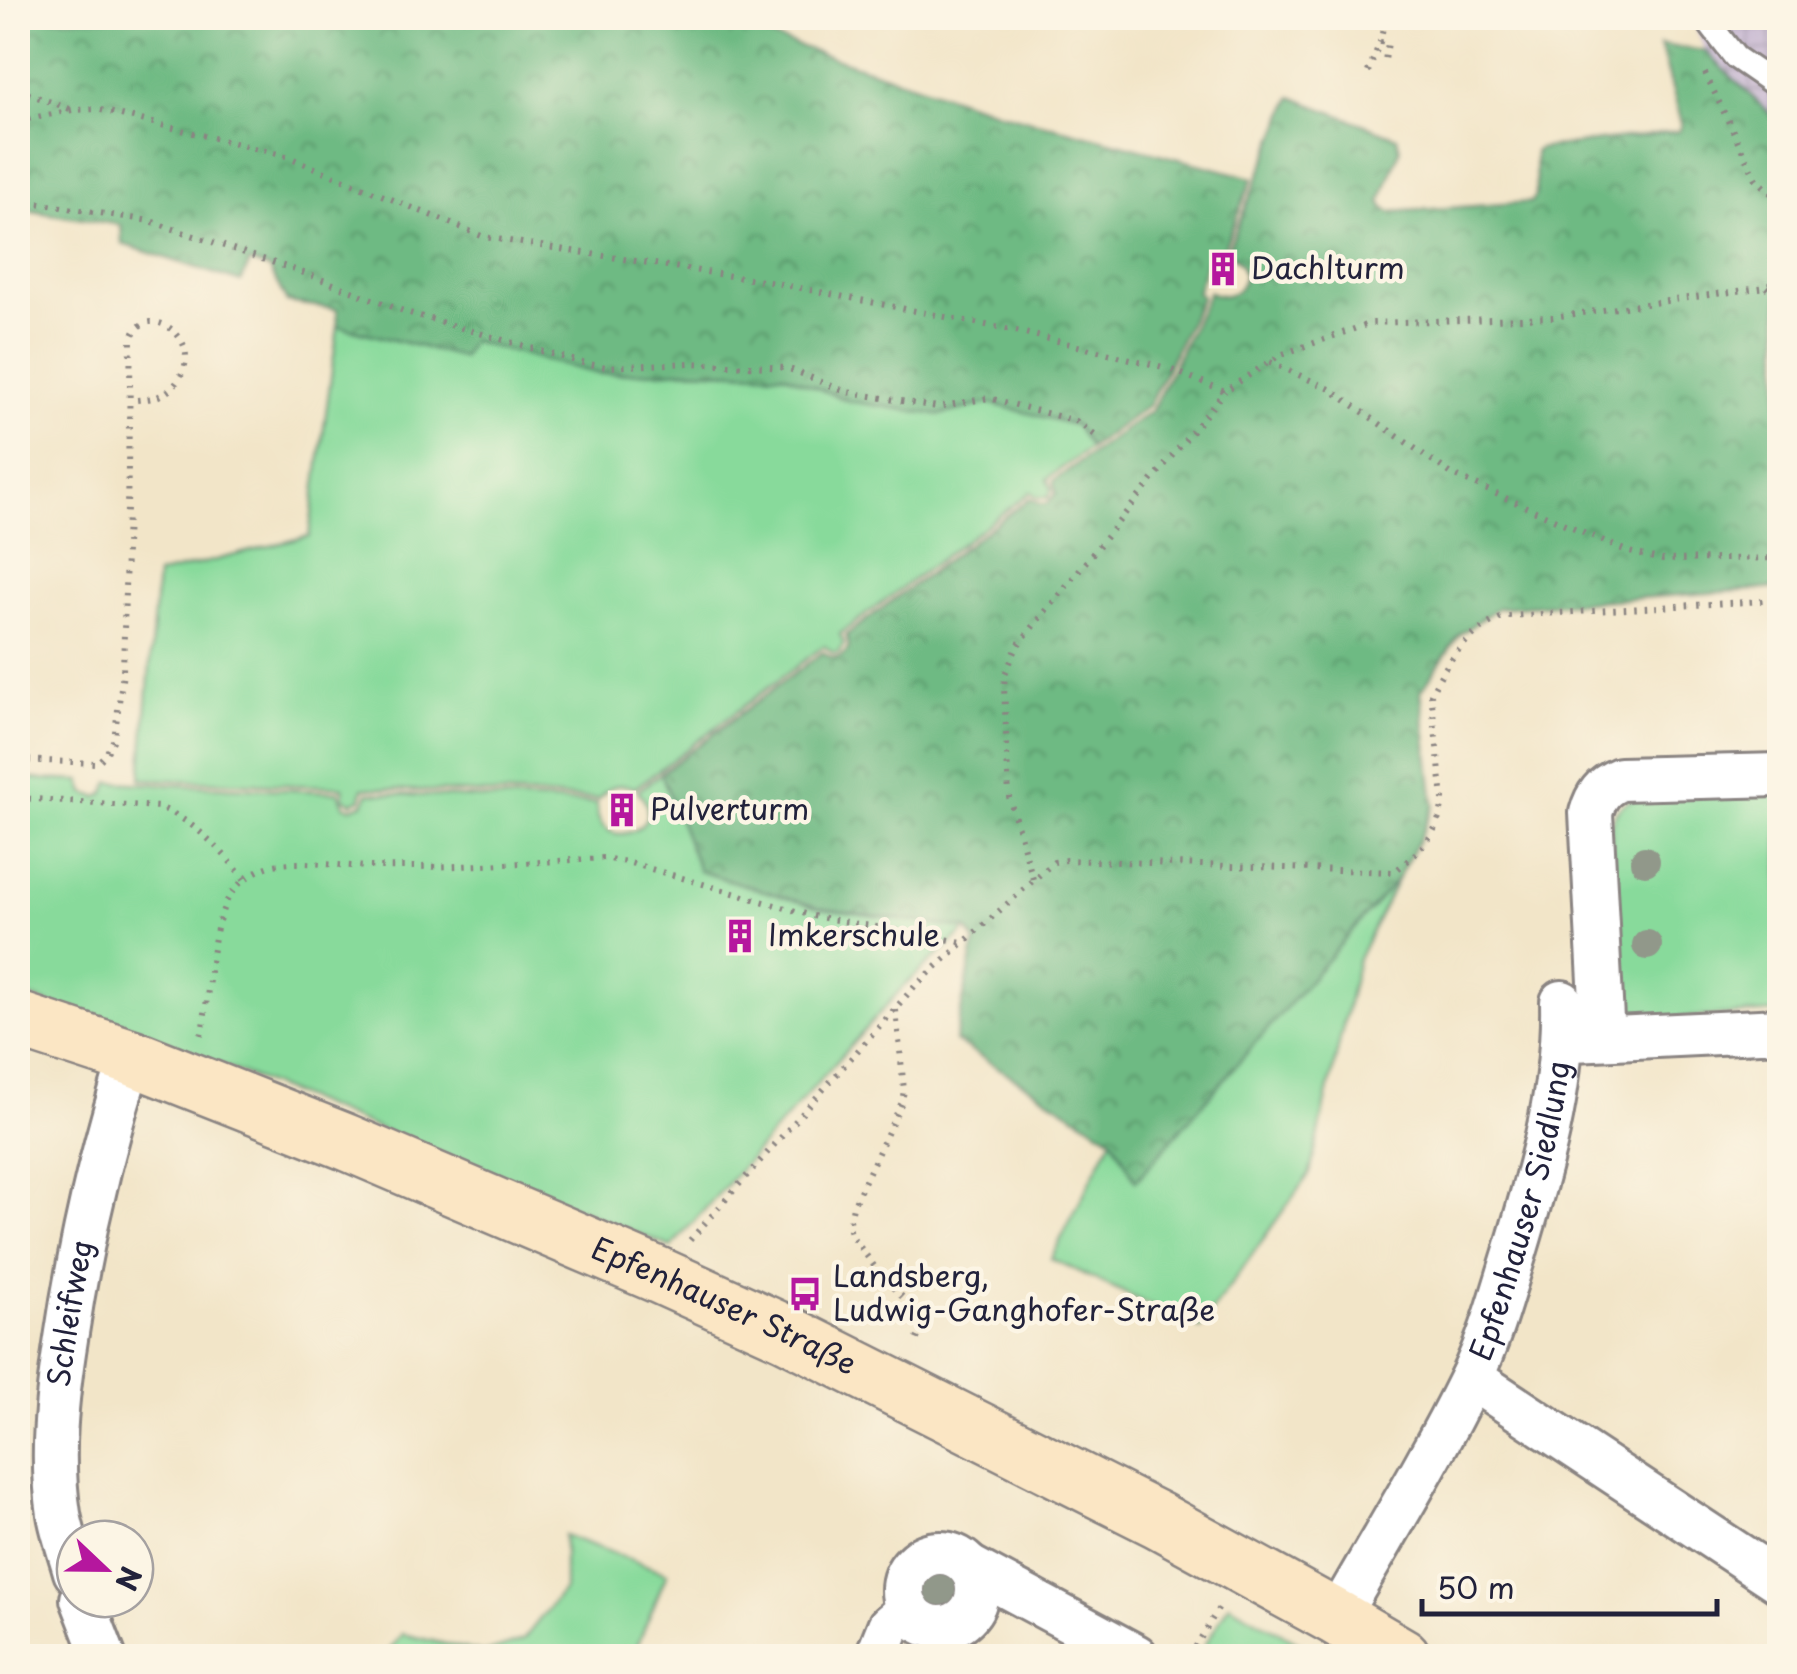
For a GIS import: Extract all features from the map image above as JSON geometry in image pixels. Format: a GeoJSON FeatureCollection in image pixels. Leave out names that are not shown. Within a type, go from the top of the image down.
{"type":"FeatureCollection","features":[{"type":"Feature","properties":{"kind":"main road","name":"Epfenhauser Straße"},"geometry":{"type":"LineString","coordinates":[[18,1020],[131,1057],[346,1142],[786,1333],[1158,1520],[1402,1656]]}},
{"type":"Feature","properties":{"kind":"street","name":"Epfenhauser Siedlung"},"geometry":{"type":"LineString","coordinates":[[1338,1618],[1471,1378],[1493,1328],[1538,1178],[1559,1078],[1576,1027],[1595,798],[1620,778],[1780,775]]}},
{"type":"Feature","properties":{"kind":"street","name":"Epfenhauser Siedlung"},"geometry":{"type":"LineString","coordinates":[[1576,1027],[1780,1030]]}},
{"type":"Feature","properties":{"kind":"street","name":"Schleifweg"},"geometry":{"type":"LineString","coordinates":[[60,1519],[55,1461],[58,1392],[76,1272],[106,1135],[131,1057]]}},
{"type":"Feature","properties":{"kind":"street","name":"Epfenhauser Siedlung"},"geometry":{"type":"LineString","coordinates":[[1471,1378],[1780,1582]]}},
{"type":"Feature","properties":{"kind":"street"},"geometry":{"type":"LineString","coordinates":[[877,1656],[889,1626],[909,1609],[922,1622],[933,1626],[944,1627],[964,1618],[976,1598],[974,1576],[968,1566],[1136,1656]]}},
{"type":"Feature","properties":{"kind":"street"},"geometry":{"type":"LineString","coordinates":[[90,1619],[104,1656]]}},
{"type":"Feature","properties":{"kind":"lane"},"geometry":{"type":"LineString","coordinates":[[1705,18],[1734,57],[1780,88]]}},
{"type":"Feature","properties":{"kind":"path"},"geometry":{"type":"LineString","coordinates":[[1368,72],[1385,18]]}},
{"type":"Feature","properties":{"kind":"path"},"geometry":{"type":"LineString","coordinates":[[1380,42],[1388,44],[1385,60]]}},
{"type":"Feature","properties":{"kind":"path"},"geometry":{"type":"LineString","coordinates":[[1704,71],[1756,178],[1780,202]]}},
{"type":"Feature","properties":{"kind":"path"},"geometry":{"type":"LineString","coordinates":[[18,90],[72,110]]}},
{"type":"Feature","properties":{"kind":"path"},"geometry":{"type":"LineString","coordinates":[[18,121],[97,108],[286,156],[484,237],[775,283],[1021,332],[1170,369],[1225,391]]}},
{"type":"Feature","properties":{"kind":"path"},"geometry":{"type":"LineString","coordinates":[[18,200],[150,221],[406,312],[583,363],[606,367],[691,364],[786,368],[847,392],[937,407],[989,398],[1076,421],[1097,438]]}},
{"type":"Feature","properties":{"kind":"path"},"geometry":{"type":"LineString","coordinates":[[1033,879],[1009,797],[1006,674],[1018,645],[1225,391],[1280,355],[1371,323],[1552,317],[1766,287],[1780,278]]}},
{"type":"Feature","properties":{"kind":"path"},"geometry":{"type":"LineString","coordinates":[[1766,287],[1780,300]]}},
{"type":"Feature","properties":{"kind":"path"},"geometry":{"type":"LineString","coordinates":[[18,760],[97,763],[114,739],[124,673],[131,340],[139,324],[159,323],[184,342],[186,366],[173,387],[159,397],[130,401]]}},
{"type":"Feature","properties":{"kind":"path"},"geometry":{"type":"LineString","coordinates":[[1269,361],[1330,389],[1453,475],[1629,552],[1663,560],[1780,558]]}},
{"type":"Feature","properties":{"kind":"path"},"geometry":{"type":"LineString","coordinates":[[658,1275],[914,986],[1054,862],[1394,872],[1421,850],[1442,810],[1430,702],[1433,688],[1467,640],[1494,619],[1780,600]]}},
{"type":"Feature","properties":{"kind":"path"},"geometry":{"type":"LineString","coordinates":[[18,798],[159,807],[218,846],[244,878]]}},
{"type":"Feature","properties":{"kind":"path"},"geometry":{"type":"LineString","coordinates":[[190,1080],[205,1020],[218,924],[230,894],[244,878],[270,866],[455,868],[603,858],[812,916],[963,942]]}},
{"type":"Feature","properties":{"kind":"path"},"geometry":{"type":"LineString","coordinates":[[895,1388],[924,1324],[921,1315],[882,1278],[849,1227],[853,1206],[902,1102],[896,1009]]}},
{"type":"Feature","properties":{"kind":"path"},"geometry":{"type":"LineString","coordinates":[[1190,1656],[1242,1566]]}},
{"type":"Feature","properties":{"kind":"shaded area"},"geometry":{"type":"Polygon","coordinates":[[[1737,18],[1779,18],[1779,123],[1705,51],[1696,30],[1737,18]]]}},
{"type":"Feature","properties":{"kind":"green space"},"geometry":{"type":"Polygon","coordinates":[[[18,18],[616,18],[631,22],[633,18],[714,18],[998,112],[1253,178],[1222,252],[1210,250],[1197,293],[1202,296],[1149,405],[1090,448],[1075,425],[989,403],[939,415],[849,401],[784,374],[690,370],[599,374],[471,341],[462,357],[338,326],[337,309],[287,302],[270,269],[250,262],[241,282],[122,244],[121,225],[18,209],[18,18]]]}},
{"type":"Feature","properties":{"kind":"green space"},"geometry":{"type":"Polygon","coordinates":[[[1660,45],[1705,51],[1779,123],[1779,588],[1497,608],[1459,635],[1421,691],[1434,805],[1398,878],[1136,1181],[1112,1138],[955,1041],[975,942],[967,929],[820,908],[699,871],[661,773],[823,652],[834,658],[844,654],[849,647],[846,635],[1030,498],[1048,503],[1056,493],[1053,481],[1152,410],[1209,292],[1230,294],[1242,283],[1241,267],[1226,253],[1292,97],[1397,137],[1400,150],[1381,201],[1384,209],[1391,212],[1531,202],[1536,196],[1538,149],[1679,131],[1682,124],[1660,45]]]}},
{"type":"Feature","properties":{"kind":"green space"},"geometry":{"type":"Polygon","coordinates":[[[338,326],[462,357],[470,340],[599,374],[690,370],[784,374],[849,401],[939,415],[989,403],[1075,425],[1090,448],[1047,479],[1052,489],[1048,498],[1031,492],[840,634],[844,644],[838,653],[824,646],[635,788],[614,786],[599,799],[363,788],[361,799],[352,803],[344,798],[343,787],[141,779],[157,575],[309,536],[338,326]]]}},
{"type":"Feature","properties":{"kind":"green space"},"geometry":{"type":"Polygon","coordinates":[[[661,773],[699,871],[820,908],[967,929],[903,987],[671,1247],[211,1061],[18,993],[18,778],[81,781],[85,793],[98,797],[110,782],[339,792],[344,805],[351,808],[363,804],[368,793],[597,803],[599,820],[607,830],[618,833],[640,827],[646,817],[646,805],[638,791],[661,773]]]}},
{"type":"Feature","properties":{"kind":"green space"},"geometry":{"type":"Polygon","coordinates":[[[1779,791],[1779,1012],[1646,1020],[1632,1013],[1618,993],[1611,824],[1618,810],[1639,798],[1779,791]]]}},
{"type":"Feature","properties":{"kind":"green space"},"geometry":{"type":"Polygon","coordinates":[[[1398,878],[1358,959],[1310,1173],[1200,1328],[1051,1259],[1112,1138],[1136,1180],[1398,878]]]}},
{"type":"Feature","properties":{"kind":"green space"},"geometry":{"type":"Polygon","coordinates":[[[564,1535],[667,1573],[633,1656],[385,1656],[402,1634],[484,1653],[523,1640],[564,1589],[564,1535]]]}},
{"type":"Feature","properties":{"kind":"green space"},"geometry":{"type":"Polygon","coordinates":[[[1229,1604],[1322,1656],[1199,1656],[1229,1604]]]}},
{"type":"Feature","properties":{"kind":"place","name":"Dachlturm"},"geometry":{"type":"Point","coordinates":[1223,269]}},
{"type":"Feature","properties":{"kind":"place","name":"Pulverturm"},"geometry":{"type":"Point","coordinates":[622,810]}},
{"type":"Feature","properties":{"kind":"place","name":"Imkerschule"},"geometry":{"type":"Point","coordinates":[740,936]}},
{"type":"Feature","properties":{"kind":"place","name":"Landsberg, Ludwig-Ganghofer-Straße"},"geometry":{"type":"Point","coordinates":[805,1294]}}]}
